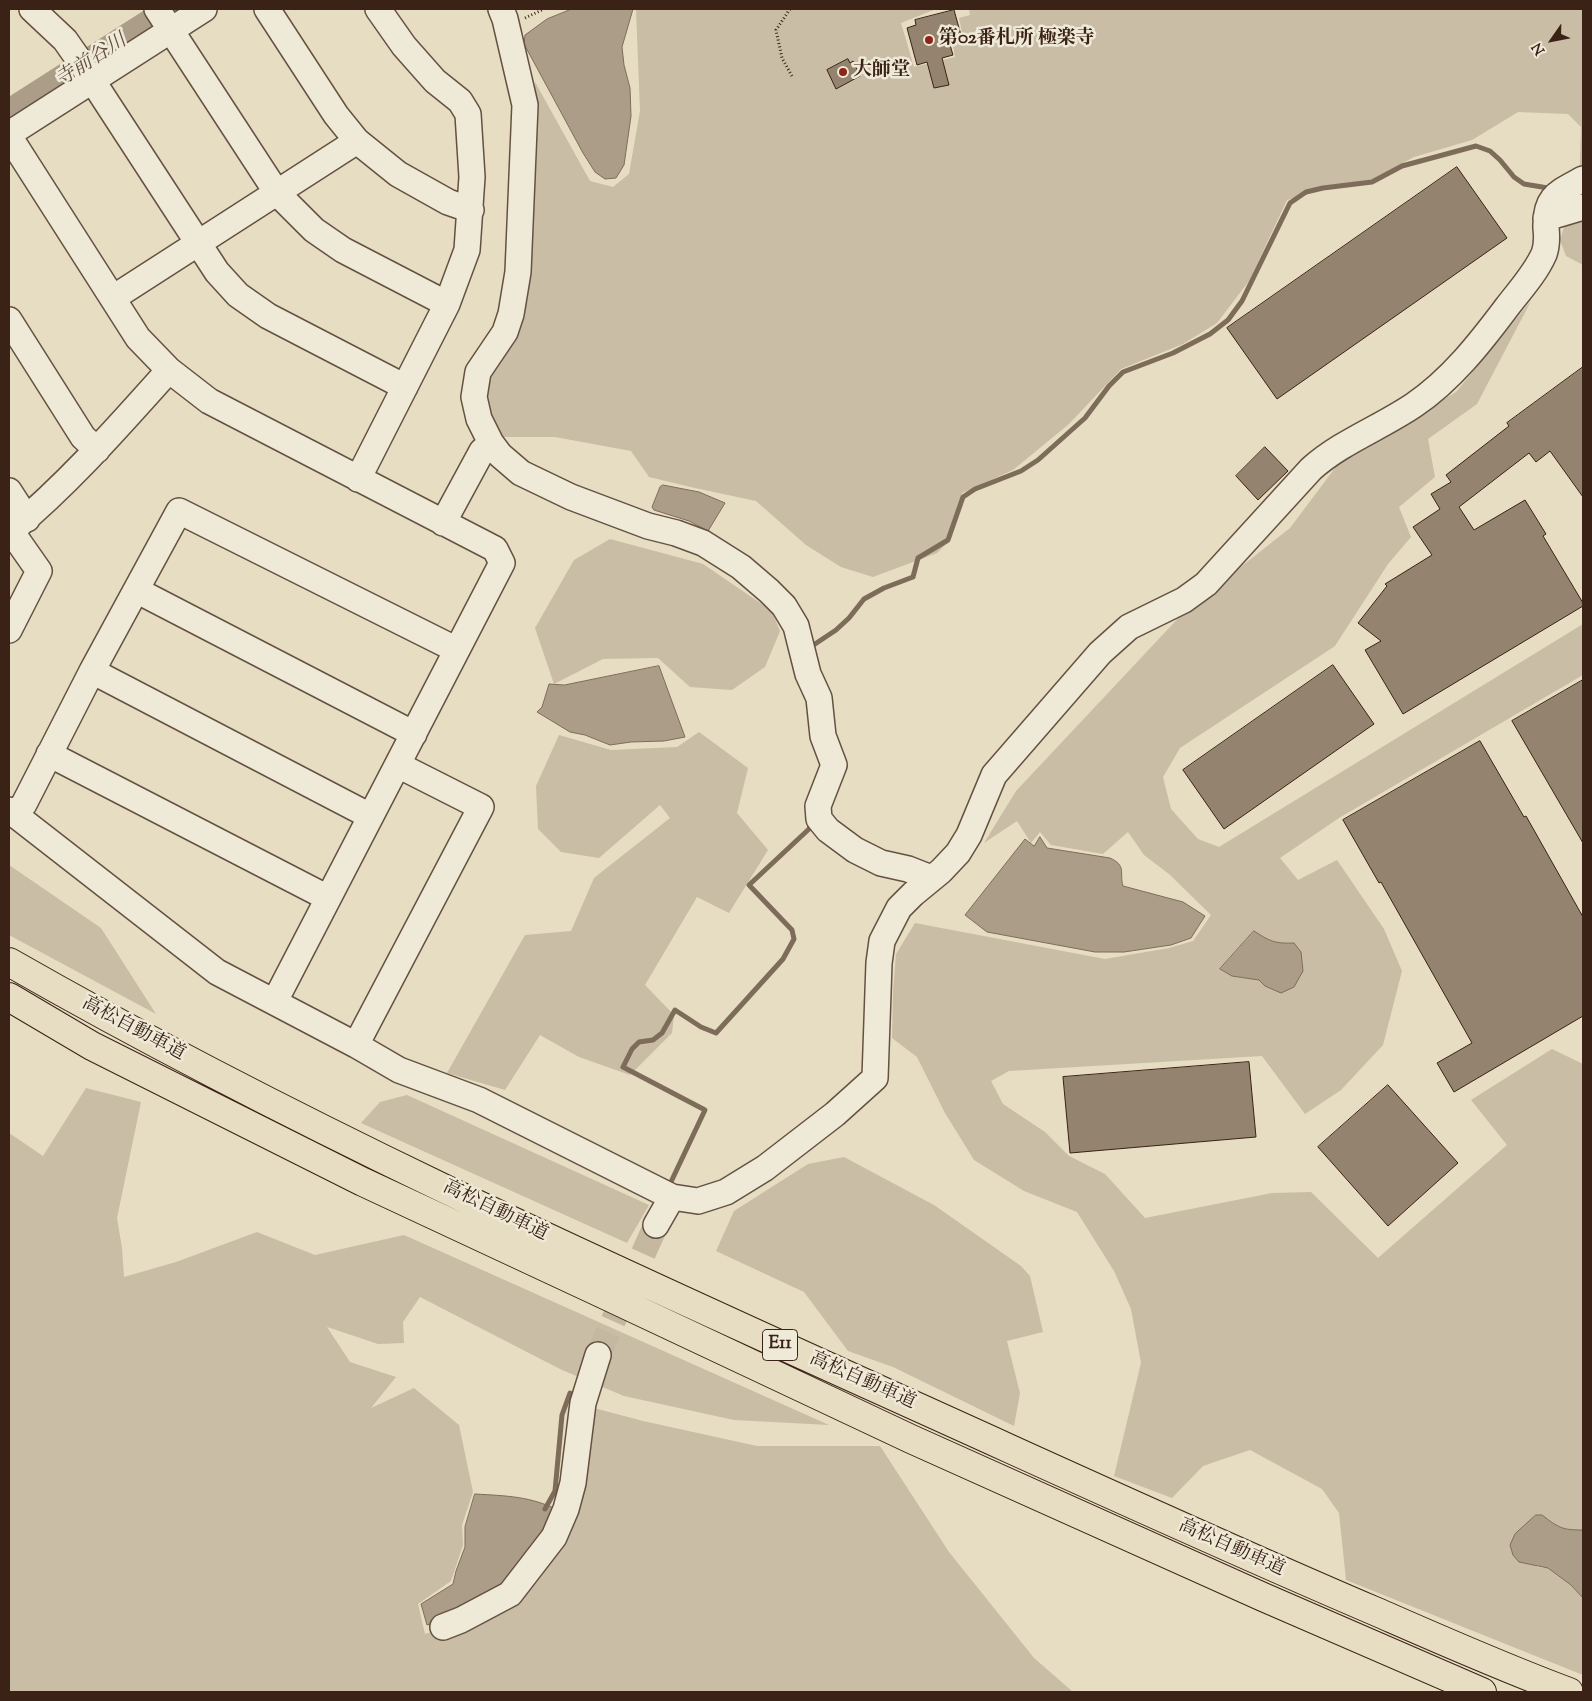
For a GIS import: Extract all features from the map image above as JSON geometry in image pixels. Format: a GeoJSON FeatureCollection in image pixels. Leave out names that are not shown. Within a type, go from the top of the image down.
{"type":"FeatureCollection","features":[{"type":"Feature","properties":{"kind":"highway","name":"高松自動車道"},"geometry":{"type":"LineString","coordinates":[[9,962],[103,1016],[375,1155],[616,1270],[1276,1569],[1525,1676],[1569,1692]]}},
{"type":"Feature","properties":{"kind":"highway","name":"高松自動車道"},"geometry":{"type":"LineString","coordinates":[[9,997],[92,1046],[363,1182],[911,1439],[1263,1597],[1482,1692]]}},
{"type":"Feature","properties":{"kind":"highway"},"geometry":{"type":"LineString","coordinates":[[9,1004],[92,1046]]}},
{"type":"Feature","properties":{"kind":"street"},"geometry":{"type":"LineString","coordinates":[[32,9],[64,40],[217,272],[238,294],[268,316],[405,387]]}},
{"type":"Feature","properties":{"kind":"street"},"geometry":{"type":"LineString","coordinates":[[204,9],[163,17],[86,71],[12,147],[138,338],[169,370],[209,401],[495,549],[502,563],[275,1001]]}},
{"type":"Feature","properties":{"kind":"street"},"geometry":{"type":"LineString","coordinates":[[267,9],[336,115],[357,141],[398,174],[448,202],[471,210]]}},
{"type":"Feature","properties":{"kind":"street"},"geometry":{"type":"LineString","coordinates":[[358,479],[447,304],[467,250],[471,210],[472,177],[468,114],[460,101],[435,81],[404,46],[378,9]]}},
{"type":"Feature","properties":{"kind":"street"},"geometry":{"type":"LineString","coordinates":[[501,9],[506,19],[525,105],[518,272],[511,314],[505,332],[478,372],[474,397],[479,419],[491,443],[500,455],[521,473],[570,497],[648,526],[676,533],[703,543],[742,567],[784,606],[796,626],[808,674],[818,698],[823,736],[834,765],[818,806],[819,819],[828,830],[855,850],[881,863],[908,869],[931,878]]}},
{"type":"Feature","properties":{"kind":"street"},"geometry":{"type":"LineString","coordinates":[[163,17],[277,193],[314,230],[343,250],[447,304]]}},
{"type":"Feature","properties":{"kind":"street"},"geometry":{"type":"LineString","coordinates":[[113,298],[357,141]]}},
{"type":"Feature","properties":{"kind":"street"},"geometry":{"type":"LineString","coordinates":[[456,650],[179,511],[92,671],[24,804],[12,812],[217,972],[275,1001],[399,1070],[479,1100],[672,1197],[698,1202],[726,1192],[765,1168],[835,1114],[875,1078],[878,972],[882,941],[899,908],[941,871],[958,853],[969,835],[994,775],[1100,653],[1129,627],[1184,600],[1206,584],[1311,469],[1325,457],[1414,406],[1441,384],[1483,338],[1536,271],[1547,241],[1546,218],[1548,206],[1556,194],[1583,179]]}},
{"type":"Feature","properties":{"kind":"street"},"geometry":{"type":"LineString","coordinates":[[1546,218],[1583,207]]}},
{"type":"Feature","properties":{"kind":"street"},"geometry":{"type":"LineString","coordinates":[[9,320],[84,437],[97,450]]}},
{"type":"Feature","properties":{"kind":"street"},"geometry":{"type":"LineString","coordinates":[[16,528],[97,450],[169,370]]}},
{"type":"Feature","properties":{"kind":"street"},"geometry":{"type":"LineString","coordinates":[[443,523],[482,450],[491,443]]}},
{"type":"Feature","properties":{"kind":"street"},"geometry":{"type":"LineString","coordinates":[[9,491],[16,528],[39,571],[9,630]]}},
{"type":"Feature","properties":{"kind":"street"},"geometry":{"type":"LineString","coordinates":[[136,590],[414,734]]}},
{"type":"Feature","properties":{"kind":"street"},"geometry":{"type":"LineString","coordinates":[[92,671],[370,816]]}},
{"type":"Feature","properties":{"kind":"street"},"geometry":{"type":"LineString","coordinates":[[49,754],[328,898]]}},
{"type":"Feature","properties":{"kind":"street"},"geometry":{"type":"LineString","coordinates":[[356,1045],[481,807],[398,765]]}},
{"type":"Feature","properties":{"kind":"street"},"geometry":{"type":"LineString","coordinates":[[656,1225],[672,1197]]}},
{"type":"Feature","properties":{"kind":"street"},"geometry":{"type":"LineString","coordinates":[[443,1627],[461,1620],[510,1594],[554,1537],[566,1509],[573,1483],[583,1403],[598,1355]]}},
{"type":"Feature","properties":{"kind":"path"},"geometry":{"type":"LineString","coordinates":[[525,18],[544,9]]}},
{"type":"Feature","properties":{"kind":"path"},"geometry":{"type":"LineString","coordinates":[[790,9],[776,30],[782,58],[793,78]]}},
{"type":"Feature","properties":{"kind":"shaded area"},"geometry":{"type":"Polygon","coordinates":[[[572,9],[633,9],[622,47],[630,88],[631,116],[624,165],[616,178],[605,179],[595,172],[524,44],[525,35],[547,19],[572,9]]]}},
{"type":"Feature","properties":{"kind":"shaded area"},"geometry":{"type":"Polygon","coordinates":[[[636,9],[936,9],[901,23],[914,67],[955,57],[952,40],[963,37],[959,18],[970,15],[969,9],[1583,9],[1583,191],[1579,192],[1581,127],[1568,114],[1518,112],[1472,140],[1414,157],[1362,185],[1330,188],[1287,200],[1249,281],[1217,323],[1183,344],[1121,369],[1069,424],[1013,470],[962,493],[950,540],[937,553],[873,577],[841,567],[806,545],[756,501],[649,477],[631,451],[555,437],[501,437],[487,407],[485,378],[508,347],[527,301],[534,216],[533,144],[535,82],[590,181],[613,187],[629,174],[640,111],[636,9]]]}},
{"type":"Feature","properties":{"kind":"shaded area"},"geometry":{"type":"Polygon","coordinates":[[[1583,216],[1583,265],[1566,256],[1560,240],[1566,221],[1583,216]]]}},
{"type":"Feature","properties":{"kind":"shaded area"},"geometry":{"type":"Polygon","coordinates":[[[1531,301],[1477,404],[1428,439],[1435,477],[1399,507],[1411,537],[1388,564],[1335,646],[1180,748],[1163,777],[1171,809],[1198,839],[1219,847],[1583,624],[1583,675],[1339,818],[1280,858],[1298,880],[1337,860],[1384,929],[1402,971],[1383,1045],[1341,1090],[1305,1114],[1262,1056],[1009,1071],[991,1081],[1003,1104],[1045,1132],[1069,1156],[1105,1174],[1145,1218],[1272,1193],[1311,1192],[1378,1258],[1507,1145],[1471,1100],[1552,1049],[1583,1064],[1583,1530],[1561,1527],[1542,1515],[1537,1567],[1548,1568],[1571,1585],[1583,1598],[1583,1675],[1346,1580],[1339,1513],[1322,1489],[1250,1450],[1203,1466],[1172,1498],[1114,1476],[1141,1363],[1131,1309],[1114,1271],[1077,1212],[1024,1191],[974,1160],[945,1113],[917,1057],[892,1038],[896,954],[915,923],[1105,959],[1169,948],[1193,941],[1211,915],[1169,874],[1144,855],[1128,832],[1103,854],[1051,845],[1040,832],[1031,843],[1017,821],[984,843],[1016,791],[1185,611],[1290,528],[1338,464],[1456,392],[1531,301]],[[1253,931],[1220,969],[1232,976],[1260,980],[1265,986],[1294,943],[1277,942],[1253,931]]]}},
{"type":"Feature","properties":{"kind":"shaded area"},"geometry":{"type":"Polygon","coordinates":[[[663,485],[699,492],[725,503],[708,531],[689,521],[654,510],[652,507],[660,487],[663,485]]]}},
{"type":"Feature","properties":{"kind":"shaded area"},"geometry":{"type":"Polygon","coordinates":[[[610,539],[703,564],[772,611],[780,631],[765,667],[732,690],[690,687],[658,658],[603,659],[554,684],[535,628],[574,560],[610,539]]]}},
{"type":"Feature","properties":{"kind":"shaded area"},"geometry":{"type":"Polygon","coordinates":[[[659,666],[685,737],[664,741],[610,745],[585,735],[570,732],[537,712],[542,707],[549,684],[564,685],[659,666]]]}},
{"type":"Feature","properties":{"kind":"shaded area"},"geometry":{"type":"Polygon","coordinates":[[[699,732],[748,768],[737,813],[768,850],[729,913],[697,897],[645,985],[674,1015],[672,1033],[630,1075],[579,1057],[540,1035],[505,1090],[447,1073],[525,935],[571,931],[594,878],[670,818],[660,805],[599,858],[561,852],[538,829],[536,786],[559,735],[611,750],[677,747],[699,732]]]}},
{"type":"Feature","properties":{"kind":"shaded area"},"geometry":{"type":"Polygon","coordinates":[[[1040,837],[1047,848],[1110,858],[1121,867],[1123,886],[1183,902],[1205,916],[1191,938],[1171,945],[1124,952],[1095,952],[987,932],[965,915],[1025,839],[1034,846],[1040,837]]]}},
{"type":"Feature","properties":{"kind":"shaded area"},"geometry":{"type":"Polygon","coordinates":[[[9,865],[101,928],[156,1014],[9,935],[9,865]]]}},
{"type":"Feature","properties":{"kind":"shaded area"},"geometry":{"type":"Polygon","coordinates":[[[1254,931],[1272,941],[1294,943],[1301,952],[1303,971],[1294,987],[1281,993],[1265,986],[1259,980],[1232,976],[1220,969],[1254,931]]]}},
{"type":"Feature","properties":{"kind":"shaded area"},"geometry":{"type":"Polygon","coordinates":[[[86,1088],[141,1102],[117,1218],[124,1277],[176,1262],[257,1232],[315,1255],[404,1235],[829,1425],[734,1420],[624,1396],[562,1370],[420,1297],[403,1322],[404,1343],[378,1344],[327,1327],[350,1362],[396,1377],[371,1408],[414,1388],[459,1425],[473,1492],[462,1525],[463,1545],[451,1581],[418,1604],[425,1634],[469,1620],[559,1536],[592,1444],[590,1407],[643,1421],[757,1446],[880,1446],[949,1552],[1034,1658],[1073,1692],[9,1692],[9,1133],[43,1156],[86,1088]]]}},
{"type":"Feature","properties":{"kind":"shaded area"},"geometry":{"type":"Polygon","coordinates":[[[407,1095],[649,1205],[627,1243],[361,1123],[380,1102],[407,1095]]]}},
{"type":"Feature","properties":{"kind":"shaded area"},"geometry":{"type":"Polygon","coordinates":[[[844,1157],[934,1205],[1021,1266],[1030,1276],[1043,1332],[1007,1341],[1020,1393],[1014,1426],[893,1367],[848,1351],[804,1292],[716,1251],[734,1211],[808,1164],[844,1157]]]}},
{"type":"Feature","properties":{"kind":"shaded area"},"geometry":{"type":"Polygon","coordinates":[[[475,1494],[508,1496],[539,1502],[560,1511],[508,1590],[457,1617],[427,1625],[421,1604],[453,1584],[465,1547],[465,1527],[475,1494]]]}},
{"type":"Feature","properties":{"kind":"shaded area"},"geometry":{"type":"Polygon","coordinates":[[[1536,1515],[1542,1515],[1561,1527],[1583,1530],[1583,1598],[1571,1585],[1548,1568],[1519,1562],[1513,1555],[1510,1545],[1515,1534],[1536,1515]]]}},
{"type":"Feature","properties":{"kind":"building"},"geometry":{"type":"Polygon","coordinates":[[[954,10],[961,35],[948,38],[953,55],[942,58],[949,85],[934,88],[927,62],[917,65],[907,28],[916,25],[915,20],[954,10]]]}},
{"type":"Feature","properties":{"kind":"building","name":"大師堂"},"geometry":{"type":"Polygon","coordinates":[[[848,59],[850,63],[853,61],[860,76],[836,89],[827,70],[848,59]]]}},
{"type":"Feature","properties":{"kind":"building"},"geometry":{"type":"Polygon","coordinates":[[[1457,167],[1507,238],[1277,399],[1227,328],[1457,167]]]}},
{"type":"Feature","properties":{"kind":"building"},"geometry":{"type":"Polygon","coordinates":[[[1583,367],[1583,497],[1550,451],[1536,462],[1529,453],[1459,507],[1474,530],[1525,500],[1546,534],[1543,536],[1583,606],[1403,714],[1365,650],[1381,641],[1358,623],[1387,586],[1385,584],[1432,555],[1413,527],[1440,509],[1431,494],[1451,482],[1446,475],[1509,426],[1507,423],[1583,367]]]}},
{"type":"Feature","properties":{"kind":"building"},"geometry":{"type":"Polygon","coordinates":[[[1265,447],[1288,471],[1258,500],[1236,476],[1265,447]]]}},
{"type":"Feature","properties":{"kind":"building"},"geometry":{"type":"Polygon","coordinates":[[[1333,665],[1374,724],[1224,829],[1183,770],[1333,665]]]}},
{"type":"Feature","properties":{"kind":"building"},"geometry":{"type":"Polygon","coordinates":[[[1583,680],[1583,843],[1512,721],[1583,680]]]}},
{"type":"Feature","properties":{"kind":"building"},"geometry":{"type":"Polygon","coordinates":[[[1480,741],[1524,817],[1526,816],[1583,917],[1583,1016],[1454,1092],[1437,1063],[1472,1043],[1381,882],[1379,883],[1343,820],[1480,741]]]}},
{"type":"Feature","properties":{"kind":"building"},"geometry":{"type":"Polygon","coordinates":[[[1249,1062],[1256,1137],[1070,1153],[1063,1077],[1249,1062]]]}},
{"type":"Feature","properties":{"kind":"building"},"geometry":{"type":"Polygon","coordinates":[[[1388,1085],[1458,1163],[1388,1226],[1318,1147],[1388,1085]]]}},
{"type":"Feature","properties":{"kind":"waterway","name":"寺前谷川"},"geometry":{"type":"LineString","coordinates":[[9,115],[175,9]]}},
{"type":"Feature","properties":{"kind":"waterway"},"geometry":{"type":"LineString","coordinates":[[809,648],[836,630],[849,618],[864,599],[884,588],[913,577],[918,558],[948,540],[963,497],[975,489],[1021,471],[1038,460],[1085,418],[1109,386],[1123,372],[1173,353],[1210,334],[1228,320],[1242,301],[1290,203],[1306,192],[1372,182],[1402,166],[1476,146],[1490,151],[1514,177],[1524,184],[1548,188]]}},
{"type":"Feature","properties":{"kind":"waterway"},"geometry":{"type":"LineString","coordinates":[[670,1184],[705,1110],[623,1067],[632,1049],[639,1042],[653,1040],[662,1033],[675,1010],[701,1027],[716,1033],[783,959],[794,939],[792,930],[749,885],[809,829],[811,822]]}},
{"type":"Feature","properties":{"kind":"waterway"},"geometry":{"type":"LineString","coordinates":[[545,1509],[555,1491],[562,1415],[570,1393]]}},
{"type":"Feature","properties":{"kind":"tunnel"},"geometry":{"type":"LineString","coordinates":[[598,1355],[656,1225]]}},
{"type":"Feature","properties":{"kind":"place","name":"第02番札所 極楽寺"},"geometry":{"type":"Point","coordinates":[929,40]}},
{"type":"Feature","properties":{"kind":"place","name":"大師堂"},"geometry":{"type":"Point","coordinates":[843,72]}}]}
